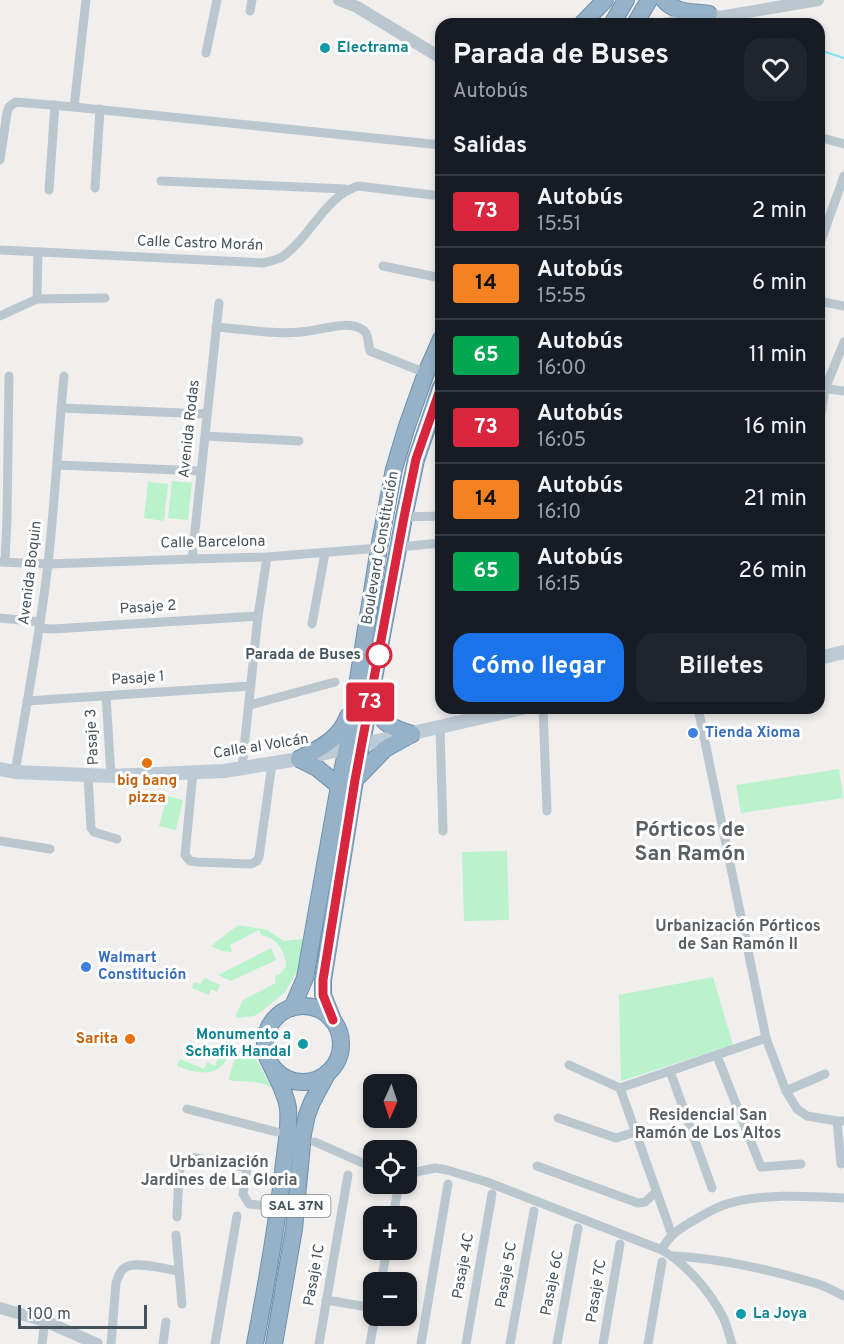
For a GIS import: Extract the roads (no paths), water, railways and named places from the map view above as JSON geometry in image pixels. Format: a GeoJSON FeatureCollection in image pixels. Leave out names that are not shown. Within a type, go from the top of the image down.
{"type":"FeatureCollection","features":[{"type":"Feature","properties":{"kind":"highway"},"geometry":{"type":"LineString","coordinates":[[616,18],[626,0]]}},
{"type":"Feature","properties":{"kind":"highway"},"geometry":{"type":"LineString","coordinates":[[638,18],[649,0]]}},
{"type":"Feature","properties":{"kind":"highway"},"geometry":{"type":"LineString","coordinates":[[664,0],[675,9],[713,18]]}},
{"type":"Feature","properties":{"kind":"highway"},"geometry":{"type":"LineString","coordinates":[[588,18],[603,2]]}},
{"type":"Feature","properties":{"kind":"highway","name":"Boulevard Constitución"},"geometry":{"type":"LineString","coordinates":[[333,1020],[323,995],[323,980],[355,780],[355,747],[363,698],[379,548],[394,469],[407,426],[435,353]]}},
{"type":"Feature","properties":{"kind":"highway","name":"Boulevard Constitución"},"geometry":{"type":"LineString","coordinates":[[363,698],[399,547],[416,459],[435,404]]}},
{"type":"Feature","properties":{"kind":"highway"},"geometry":{"type":"LineString","coordinates":[[299,759],[329,743],[339,733],[363,698],[386,723],[396,730],[412,734]]}},
{"type":"Feature","properties":{"kind":"highway"},"geometry":{"type":"LineString","coordinates":[[355,780],[385,749],[412,734]]}},
{"type":"Feature","properties":{"kind":"highway","name":"Boulevard Constitución"},"geometry":{"type":"LineString","coordinates":[[292,1008],[305,978],[339,786],[355,747]]}},
{"type":"Feature","properties":{"kind":"highway"},"geometry":{"type":"LineString","coordinates":[[299,759],[317,768],[339,786]]}},
{"type":"Feature","properties":{"kind":"highway"},"geometry":{"type":"LineString","coordinates":[[292,1008],[305,1006],[314,1008],[333,1020]]}},
{"type":"Feature","properties":{"kind":"highway","name":"SAL 37N"},"geometry":{"type":"LineString","coordinates":[[255,1344],[279,1207],[288,1107],[265,1050],[265,1040],[272,1022],[278,1015],[292,1008]]}},
{"type":"Feature","properties":{"kind":"highway","name":"SAL 37N"},"geometry":{"type":"LineString","coordinates":[[274,1344],[294,1229],[303,1134],[307,1115],[328,1072],[336,1063],[341,1047],[340,1035],[333,1020]]}},
{"type":"Feature","properties":{"kind":"highway"},"geometry":{"type":"LineString","coordinates":[[271,1065],[284,1077],[300,1082],[317,1079],[328,1072]]}},
{"type":"Feature","properties":{"kind":"main road"},"geometry":{"type":"LineString","coordinates":[[825,657],[844,652]]}},
{"type":"Feature","properties":{"kind":"main road","name":"Calle al Volcán"},"geometry":{"type":"LineString","coordinates":[[0,770],[87,776],[224,771],[299,759],[496,714]]}},
{"type":"Feature","properties":{"kind":"street"},"geometry":{"type":"LineString","coordinates":[[74,107],[86,0]]}},
{"type":"Feature","properties":{"kind":"street"},"geometry":{"type":"LineString","coordinates":[[206,52],[217,0]]}},
{"type":"Feature","properties":{"kind":"street"},"geometry":{"type":"LineString","coordinates":[[250,11],[252,0]]}},
{"type":"Feature","properties":{"kind":"street"},"geometry":{"type":"LineString","coordinates":[[339,0],[359,4],[435,57]]}},
{"type":"Feature","properties":{"kind":"street"},"geometry":{"type":"LineString","coordinates":[[738,18],[818,0]]}},
{"type":"Feature","properties":{"kind":"street"},"geometry":{"type":"LineString","coordinates":[[0,160],[7,113],[9,107],[16,102],[435,144]]}},
{"type":"Feature","properties":{"kind":"street"},"geometry":{"type":"LineString","coordinates":[[49,190],[55,105]]}},
{"type":"Feature","properties":{"kind":"street"},"geometry":{"type":"LineString","coordinates":[[95,188],[100,109]]}},
{"type":"Feature","properties":{"kind":"street"},"geometry":{"type":"LineString","coordinates":[[825,139],[844,144]]}},
{"type":"Feature","properties":{"kind":"street"},"geometry":{"type":"LineString","coordinates":[[825,229],[844,176]]}},
{"type":"Feature","properties":{"kind":"street"},"geometry":{"type":"LineString","coordinates":[[161,181],[346,189],[358,186],[435,195]]}},
{"type":"Feature","properties":{"kind":"street","name":"Calle Castro Morán"},"geometry":{"type":"LineString","coordinates":[[0,250],[264,263],[280,258],[295,247],[346,189]]}},
{"type":"Feature","properties":{"kind":"street"},"geometry":{"type":"LineString","coordinates":[[37,299],[38,252]]}},
{"type":"Feature","properties":{"kind":"street"},"geometry":{"type":"LineString","coordinates":[[383,266],[435,277]]}},
{"type":"Feature","properties":{"kind":"street"},"geometry":{"type":"LineString","coordinates":[[0,316],[37,299],[105,298]]}},
{"type":"Feature","properties":{"kind":"street","name":"Avenida Rodas"},"geometry":{"type":"LineString","coordinates":[[192,558],[219,303]]}},
{"type":"Feature","properties":{"kind":"street"},"geometry":{"type":"LineString","coordinates":[[825,303],[844,306]]}},
{"type":"Feature","properties":{"kind":"street"},"geometry":{"type":"LineString","coordinates":[[216,327],[291,333],[354,326],[366,333],[370,351],[426,373]]}},
{"type":"Feature","properties":{"kind":"street"},"geometry":{"type":"LineString","coordinates":[[825,382],[844,342]]}},
{"type":"Feature","properties":{"kind":"street"},"geometry":{"type":"LineString","coordinates":[[2,562],[4,419],[9,376]]}},
{"type":"Feature","properties":{"kind":"street","name":"Avenida Boquin"},"geometry":{"type":"LineString","coordinates":[[15,772],[48,564],[64,376]]}},
{"type":"Feature","properties":{"kind":"street"},"geometry":{"type":"LineString","coordinates":[[825,388],[844,391]]}},
{"type":"Feature","properties":{"kind":"street"},"geometry":{"type":"LineString","coordinates":[[61,408],[207,414]]}},
{"type":"Feature","properties":{"kind":"street"},"geometry":{"type":"LineString","coordinates":[[205,436],[300,441]]}},
{"type":"Feature","properties":{"kind":"street"},"geometry":{"type":"LineString","coordinates":[[58,465],[201,471]]}},
{"type":"Feature","properties":{"kind":"street"},"geometry":{"type":"LineString","coordinates":[[404,517],[435,516]]}},
{"type":"Feature","properties":{"kind":"street"},"geometry":{"type":"LineString","coordinates":[[399,547],[435,544]]}},
{"type":"Feature","properties":{"kind":"street","name":"Calle Barcelona"},"geometry":{"type":"LineString","coordinates":[[2,562],[48,564],[192,558],[267,558],[379,548]]}},
{"type":"Feature","properties":{"kind":"street"},"geometry":{"type":"LineString","coordinates":[[312,624],[325,553]]}},
{"type":"Feature","properties":{"kind":"street"},"geometry":{"type":"LineString","coordinates":[[242,768],[258,616],[267,558]]}},
{"type":"Feature","properties":{"kind":"street","name":"Pasaje 2"},"geometry":{"type":"LineString","coordinates":[[0,618],[64,628],[258,616]]}},
{"type":"Feature","properties":{"kind":"street"},"geometry":{"type":"LineString","coordinates":[[250,705],[335,682]]}},
{"type":"Feature","properties":{"kind":"street","name":"Pasaje 1"},"geometry":{"type":"LineString","coordinates":[[27,701],[251,686]]}},
{"type":"Feature","properties":{"kind":"street","name":"Pasaje 3"},"geometry":{"type":"LineString","coordinates":[[106,696],[111,776]]}},
{"type":"Feature","properties":{"kind":"street"},"geometry":{"type":"LineString","coordinates":[[543,714],[547,811]]}},
{"type":"Feature","properties":{"kind":"street"},"geometry":{"type":"LineString","coordinates":[[699,714],[766,1038],[786,1091],[797,1109],[807,1116],[841,1121],[840,1164]]}},
{"type":"Feature","properties":{"kind":"street"},"geometry":{"type":"LineString","coordinates":[[440,727],[443,831]]}},
{"type":"Feature","properties":{"kind":"street"},"geometry":{"type":"LineString","coordinates":[[193,772],[185,855],[190,861],[197,862],[251,864],[259,857],[272,764]]}},
{"type":"Feature","properties":{"kind":"street"},"geometry":{"type":"LineString","coordinates":[[87,776],[92,828],[94,832],[117,839]]}},
{"type":"Feature","properties":{"kind":"street"},"geometry":{"type":"LineString","coordinates":[[0,841],[50,849]]}},
{"type":"Feature","properties":{"kind":"street"},"geometry":{"type":"LineString","coordinates":[[570,1065],[620,1088],[766,1038]]}},
{"type":"Feature","properties":{"kind":"street"},"geometry":{"type":"LineString","coordinates":[[717,1056],[761,1167],[801,1164]]}},
{"type":"Feature","properties":{"kind":"street"},"geometry":{"type":"LineString","coordinates":[[670,1071],[712,1188]]}},
{"type":"Feature","properties":{"kind":"street"},"geometry":{"type":"LineString","coordinates":[[786,1091],[825,1074]]}},
{"type":"Feature","properties":{"kind":"street"},"geometry":{"type":"LineString","coordinates":[[620,1088],[672,1235]]}},
{"type":"Feature","properties":{"kind":"street"},"geometry":{"type":"LineString","coordinates":[[187,1109],[277,1132]]}},
{"type":"Feature","properties":{"kind":"street"},"geometry":{"type":"LineString","coordinates":[[558,1118],[616,1138],[635,1132]]}},
{"type":"Feature","properties":{"kind":"street"},"geometry":{"type":"LineString","coordinates":[[315,1143],[363,1163]]}},
{"type":"Feature","properties":{"kind":"street"},"geometry":{"type":"LineString","coordinates":[[177,1217],[179,1173],[182,1161],[191,1157],[248,1167],[243,1194],[249,1204],[279,1207]]}},
{"type":"Feature","properties":{"kind":"street"},"geometry":{"type":"LineString","coordinates":[[537,1166],[638,1203],[645,1202],[656,1192]]}},
{"type":"Feature","properties":{"kind":"street"},"geometry":{"type":"LineString","coordinates":[[417,1172],[435,1168],[487,1182],[662,1250],[672,1256],[699,1281],[723,1317],[732,1344]]}},
{"type":"Feature","properties":{"kind":"street","name":"Pasaje 1C"},"geometry":{"type":"LineString","coordinates":[[319,1344],[348,1175]]}},
{"type":"Feature","properties":{"kind":"street"},"geometry":{"type":"LineString","coordinates":[[421,1344],[448,1184]]}},
{"type":"Feature","properties":{"kind":"street","name":"Pasaje 4C"},"geometry":{"type":"LineString","coordinates":[[466,1344],[492,1194]]}},
{"type":"Feature","properties":{"kind":"street"},"geometry":{"type":"LineString","coordinates":[[662,1250],[667,1239],[672,1235],[723,1205],[774,1197],[844,1198]]}},
{"type":"Feature","properties":{"kind":"street","name":"Pasaje 5C"},"geometry":{"type":"LineString","coordinates":[[510,1344],[534,1211]]}},
{"type":"Feature","properties":{"kind":"street"},"geometry":{"type":"LineString","coordinates":[[214,1344],[237,1216]]}},
{"type":"Feature","properties":{"kind":"street","name":"Pasaje 6C"},"geometry":{"type":"LineString","coordinates":[[557,1344],[578,1228]]}},
{"type":"Feature","properties":{"kind":"street"},"geometry":{"type":"LineString","coordinates":[[176,1235],[182,1304]]}},
{"type":"Feature","properties":{"kind":"street","name":"Pasaje 7C"},"geometry":{"type":"LineString","coordinates":[[603,1344],[620,1244]]}},
{"type":"Feature","properties":{"kind":"street"},"geometry":{"type":"LineString","coordinates":[[672,1256],[702,1258],[770,1272],[820,1285],[844,1296]]}},
{"type":"Feature","properties":{"kind":"street"},"geometry":{"type":"LineString","coordinates":[[648,1344],[662,1262]]}},
{"type":"Feature","properties":{"kind":"street"},"geometry":{"type":"LineString","coordinates":[[111,1344],[117,1283],[119,1273],[124,1267],[140,1265],[178,1271]]}},
{"type":"Feature","properties":{"kind":"street"},"geometry":{"type":"LineString","coordinates":[[326,1300],[363,1306]]}},
{"type":"Feature","properties":{"kind":"street"},"geometry":{"type":"LineString","coordinates":[[0,1308],[45,1321],[95,1343]]}},
{"type":"Feature","properties":{"kind":"street"},"geometry":{"type":"LineString","coordinates":[[42,1344],[45,1321]]}},
{"type":"Feature","properties":{"kind":"street"},"geometry":{"type":"LineString","coordinates":[[163,1344],[166,1322]]}},
{"type":"Feature","properties":{"kind":"street"},"geometry":{"type":"LineString","coordinates":[[370,1344],[373,1326]]}},
{"type":"Feature","properties":{"kind":"waterway"},"geometry":{"type":"LineString","coordinates":[[825,52],[844,58]]}},
{"type":"Feature","properties":{"kind":"place","name":"Electrama"},"geometry":{"type":"Point","coordinates":[325,48]}},
{"type":"Feature","properties":{"kind":"place","name":"Parada de Buses"},"geometry":{"type":"Point","coordinates":[379,655]}},
{"type":"Feature","properties":{"kind":"place","name":"Tienda Xioma"},"geometry":{"type":"Point","coordinates":[693,733]}},
{"type":"Feature","properties":{"kind":"place","name":"big bang pizza"},"geometry":{"type":"Point","coordinates":[147,763]}},
{"type":"Feature","properties":{"kind":"place","name":"Walmart Constitución"},"geometry":{"type":"Point","coordinates":[86,967]}},
{"type":"Feature","properties":{"kind":"place","name":"Sarita"},"geometry":{"type":"Point","coordinates":[130,1039]}},
{"type":"Feature","properties":{"kind":"place","name":"Monumento a Schafik Handal"},"geometry":{"type":"Point","coordinates":[303,1044]}},
{"type":"Feature","properties":{"kind":"place","name":"La Joya"},"geometry":{"type":"Point","coordinates":[741,1314]}},
{"type":"Feature","properties":{"kind":"district","name":"Pórticos de San Ramón"},"geometry":{"type":"Point","coordinates":[690,842]}},
{"type":"Feature","properties":{"kind":"district","name":"Urbanización Pórticos de San Ramón II"},"geometry":{"type":"Point","coordinates":[738,936]}},
{"type":"Feature","properties":{"kind":"district","name":"Residencial San Ramón de Los Altos"},"geometry":{"type":"Point","coordinates":[708,1125]}},
{"type":"Feature","properties":{"kind":"district","name":"Urbanización Jardines de La Gloria"},"geometry":{"type":"Point","coordinates":[219,1172]}}]}
